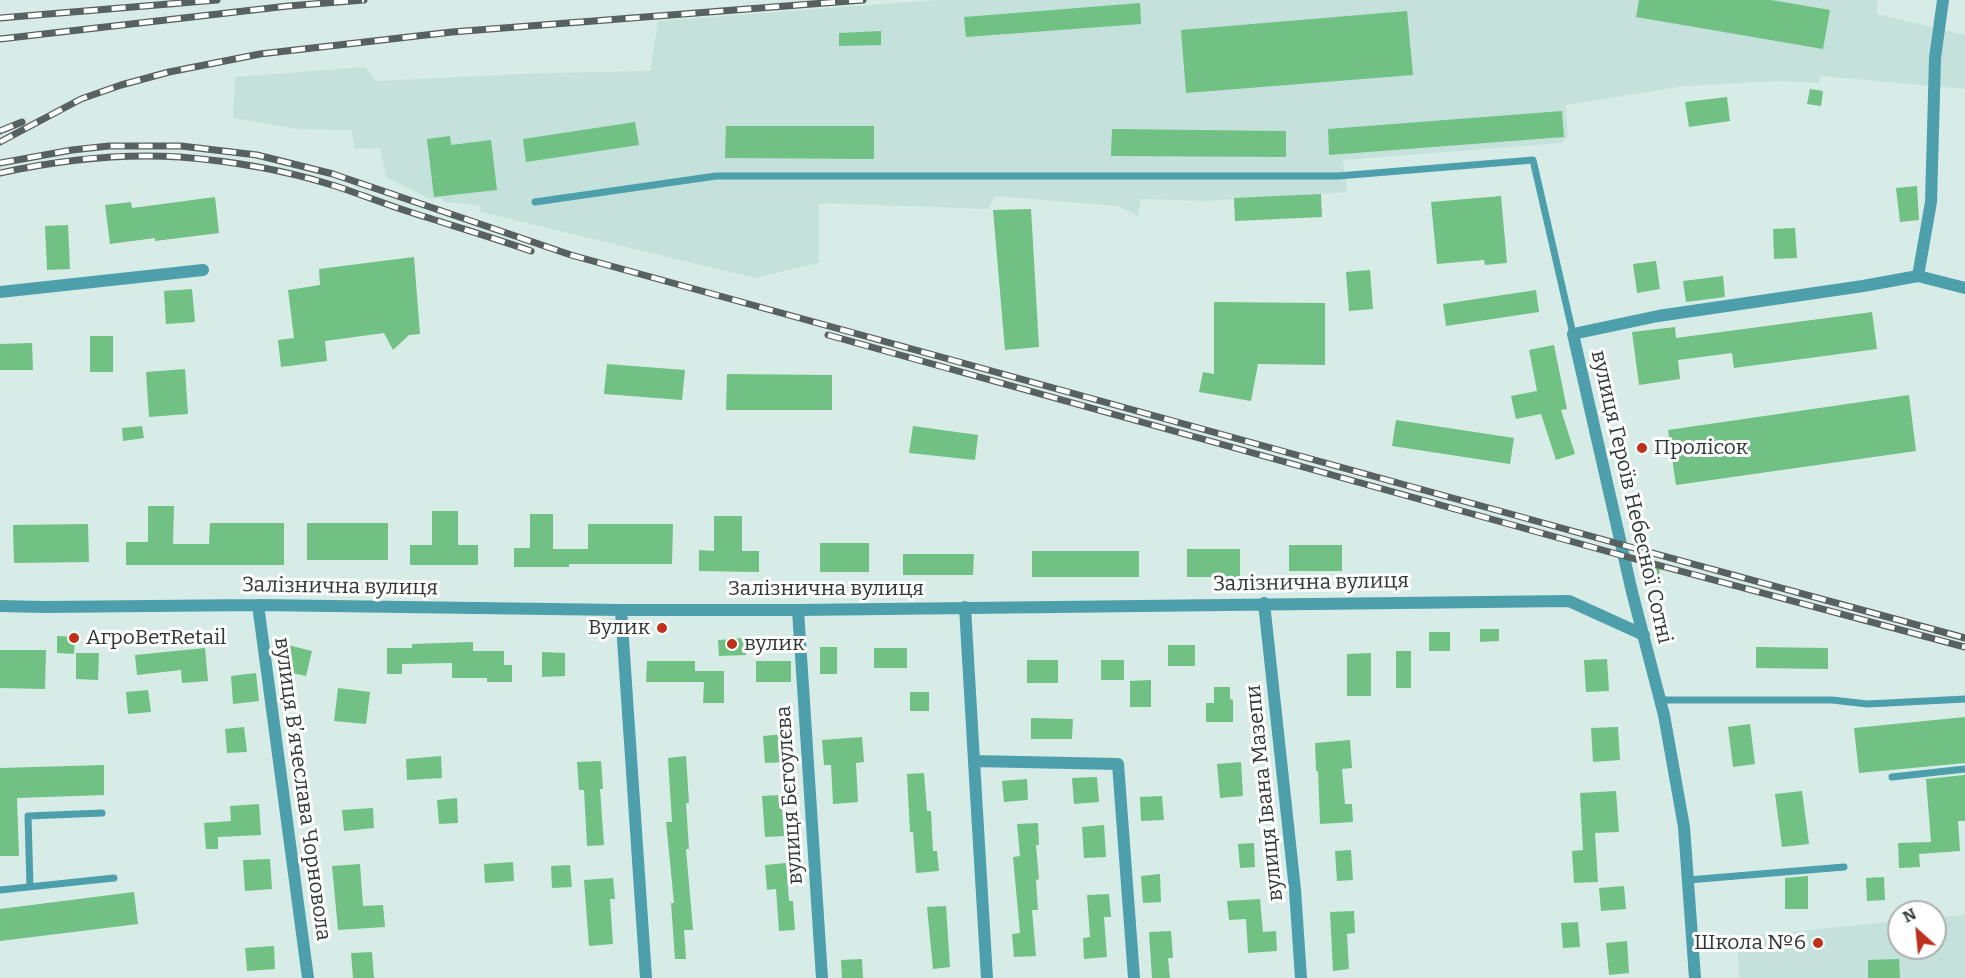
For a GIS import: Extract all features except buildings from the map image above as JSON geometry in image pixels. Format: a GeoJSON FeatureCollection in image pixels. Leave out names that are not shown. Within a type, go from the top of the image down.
{"type":"FeatureCollection","features":[{"type":"Feature","properties":{"kind":"street"},"geometry":{"type":"LineString","coordinates":[[1918,276],[1931,202],[1935,58],[1943,0]]}},
{"type":"Feature","properties":{"kind":"street"},"geometry":{"type":"LineString","coordinates":[[0,292],[203,270]]}},
{"type":"Feature","properties":{"kind":"street","name":"вулиця Героїв Небесної Сотні"},"geometry":{"type":"LineString","coordinates":[[1695,978],[1684,827],[1660,700],[1573,334],[1658,316],[1918,276],[1965,288]]}},
{"type":"Feature","properties":{"kind":"street","name":"Залізнична вулиця"},"geometry":{"type":"LineString","coordinates":[[0,606],[258,605],[798,610],[1569,601],[1644,635]]}},
{"type":"Feature","properties":{"kind":"street","name":"вулиця Івана Мазепи"},"geometry":{"type":"LineString","coordinates":[[1264,603],[1295,890],[1301,978]]}},
{"type":"Feature","properties":{"kind":"street","name":"вулиця Вʼячеслава Чорновола"},"geometry":{"type":"LineString","coordinates":[[258,605],[308,978]]}},
{"type":"Feature","properties":{"kind":"street"},"geometry":{"type":"LineString","coordinates":[[965,608],[987,978]]}},
{"type":"Feature","properties":{"kind":"street"},"geometry":{"type":"LineString","coordinates":[[621,610],[646,978]]}},
{"type":"Feature","properties":{"kind":"street","name":"вулиця Бєгоулєва"},"geometry":{"type":"LineString","coordinates":[[798,610],[822,978]]}},
{"type":"Feature","properties":{"kind":"street"},"geometry":{"type":"LineString","coordinates":[[974,761],[1118,764],[1134,978]]}},
{"type":"Feature","properties":{"kind":"lane"},"geometry":{"type":"LineString","coordinates":[[535,202],[716,176],[1338,176],[1533,160],[1573,334]]}},
{"type":"Feature","properties":{"kind":"lane"},"geometry":{"type":"LineString","coordinates":[[1660,700],[1832,700],[1868,704],[1965,699]]}},
{"type":"Feature","properties":{"kind":"lane"},"geometry":{"type":"LineString","coordinates":[[1892,777],[1965,769]]}},
{"type":"Feature","properties":{"kind":"lane"},"geometry":{"type":"LineString","coordinates":[[30,887],[28,816],[102,813]]}},
{"type":"Feature","properties":{"kind":"lane"},"geometry":{"type":"LineString","coordinates":[[1688,880],[1844,867]]}},
{"type":"Feature","properties":{"kind":"lane"},"geometry":{"type":"LineString","coordinates":[[0,890],[114,878]]}},
{"type":"Feature","properties":{"kind":"shaded area"},"geometry":{"type":"Polygon","coordinates":[[[936,0],[1877,0],[1877,14],[1965,35],[1965,89],[1821,76],[1819,83],[1777,81],[1684,86],[1566,105],[1568,137],[1561,143],[1343,160],[1347,192],[1207,201],[1141,199],[1138,216],[1118,206],[995,196],[988,209],[819,203],[819,263],[755,278],[481,212],[479,205],[444,202],[441,198],[430,199],[386,177],[380,148],[354,149],[352,130],[297,129],[233,118],[235,77],[365,67],[376,81],[542,73],[650,71],[658,21],[936,0]]]}},
{"type":"Feature","properties":{"kind":"shaded area","name":"Школа №6"},"geometry":{"type":"Polygon","coordinates":[[[1965,915],[1965,978],[1739,978],[1737,937],[1887,922],[1887,960],[1947,960],[1947,917],[1965,915]]]}},
{"type":"Feature","properties":{"kind":"railway"},"geometry":{"type":"LineString","coordinates":[[0,18],[217,0]]}},
{"type":"Feature","properties":{"kind":"railway"},"geometry":{"type":"LineString","coordinates":[[0,39],[288,6],[364,0]]}},
{"type":"Feature","properties":{"kind":"railway"},"geometry":{"type":"LineString","coordinates":[[0,142],[81,99],[121,85],[169,72],[260,54],[452,32],[863,0]]}},
{"type":"Feature","properties":{"kind":"railway"},"geometry":{"type":"LineString","coordinates":[[0,131],[22,122]]}},
{"type":"Feature","properties":{"kind":"railway"},"geometry":{"type":"LineString","coordinates":[[0,163],[109,146],[181,146],[257,155],[333,174],[571,255],[1965,638]]}},
{"type":"Feature","properties":{"kind":"railway"},"geometry":{"type":"LineString","coordinates":[[0,173],[44,164],[112,157],[157,156],[219,161],[295,175],[332,185],[531,251]]}},
{"type":"Feature","properties":{"kind":"railway"},"geometry":{"type":"LineString","coordinates":[[828,335],[1624,556],[1965,647]]}},
{"type":"Feature","properties":{"kind":"place","name":"Пролісок"},"geometry":{"type":"Point","coordinates":[1642,448]}},
{"type":"Feature","properties":{"kind":"place","name":"Вулик"},"geometry":{"type":"Point","coordinates":[662,628]}},
{"type":"Feature","properties":{"kind":"place","name":"АгроВетRetail"},"geometry":{"type":"Point","coordinates":[74,638]}},
{"type":"Feature","properties":{"kind":"place","name":"вулик"},"geometry":{"type":"Point","coordinates":[732,644]}},
{"type":"Feature","properties":{"kind":"place","name":"Школа №6"},"geometry":{"type":"Point","coordinates":[1818,943]}}]}
